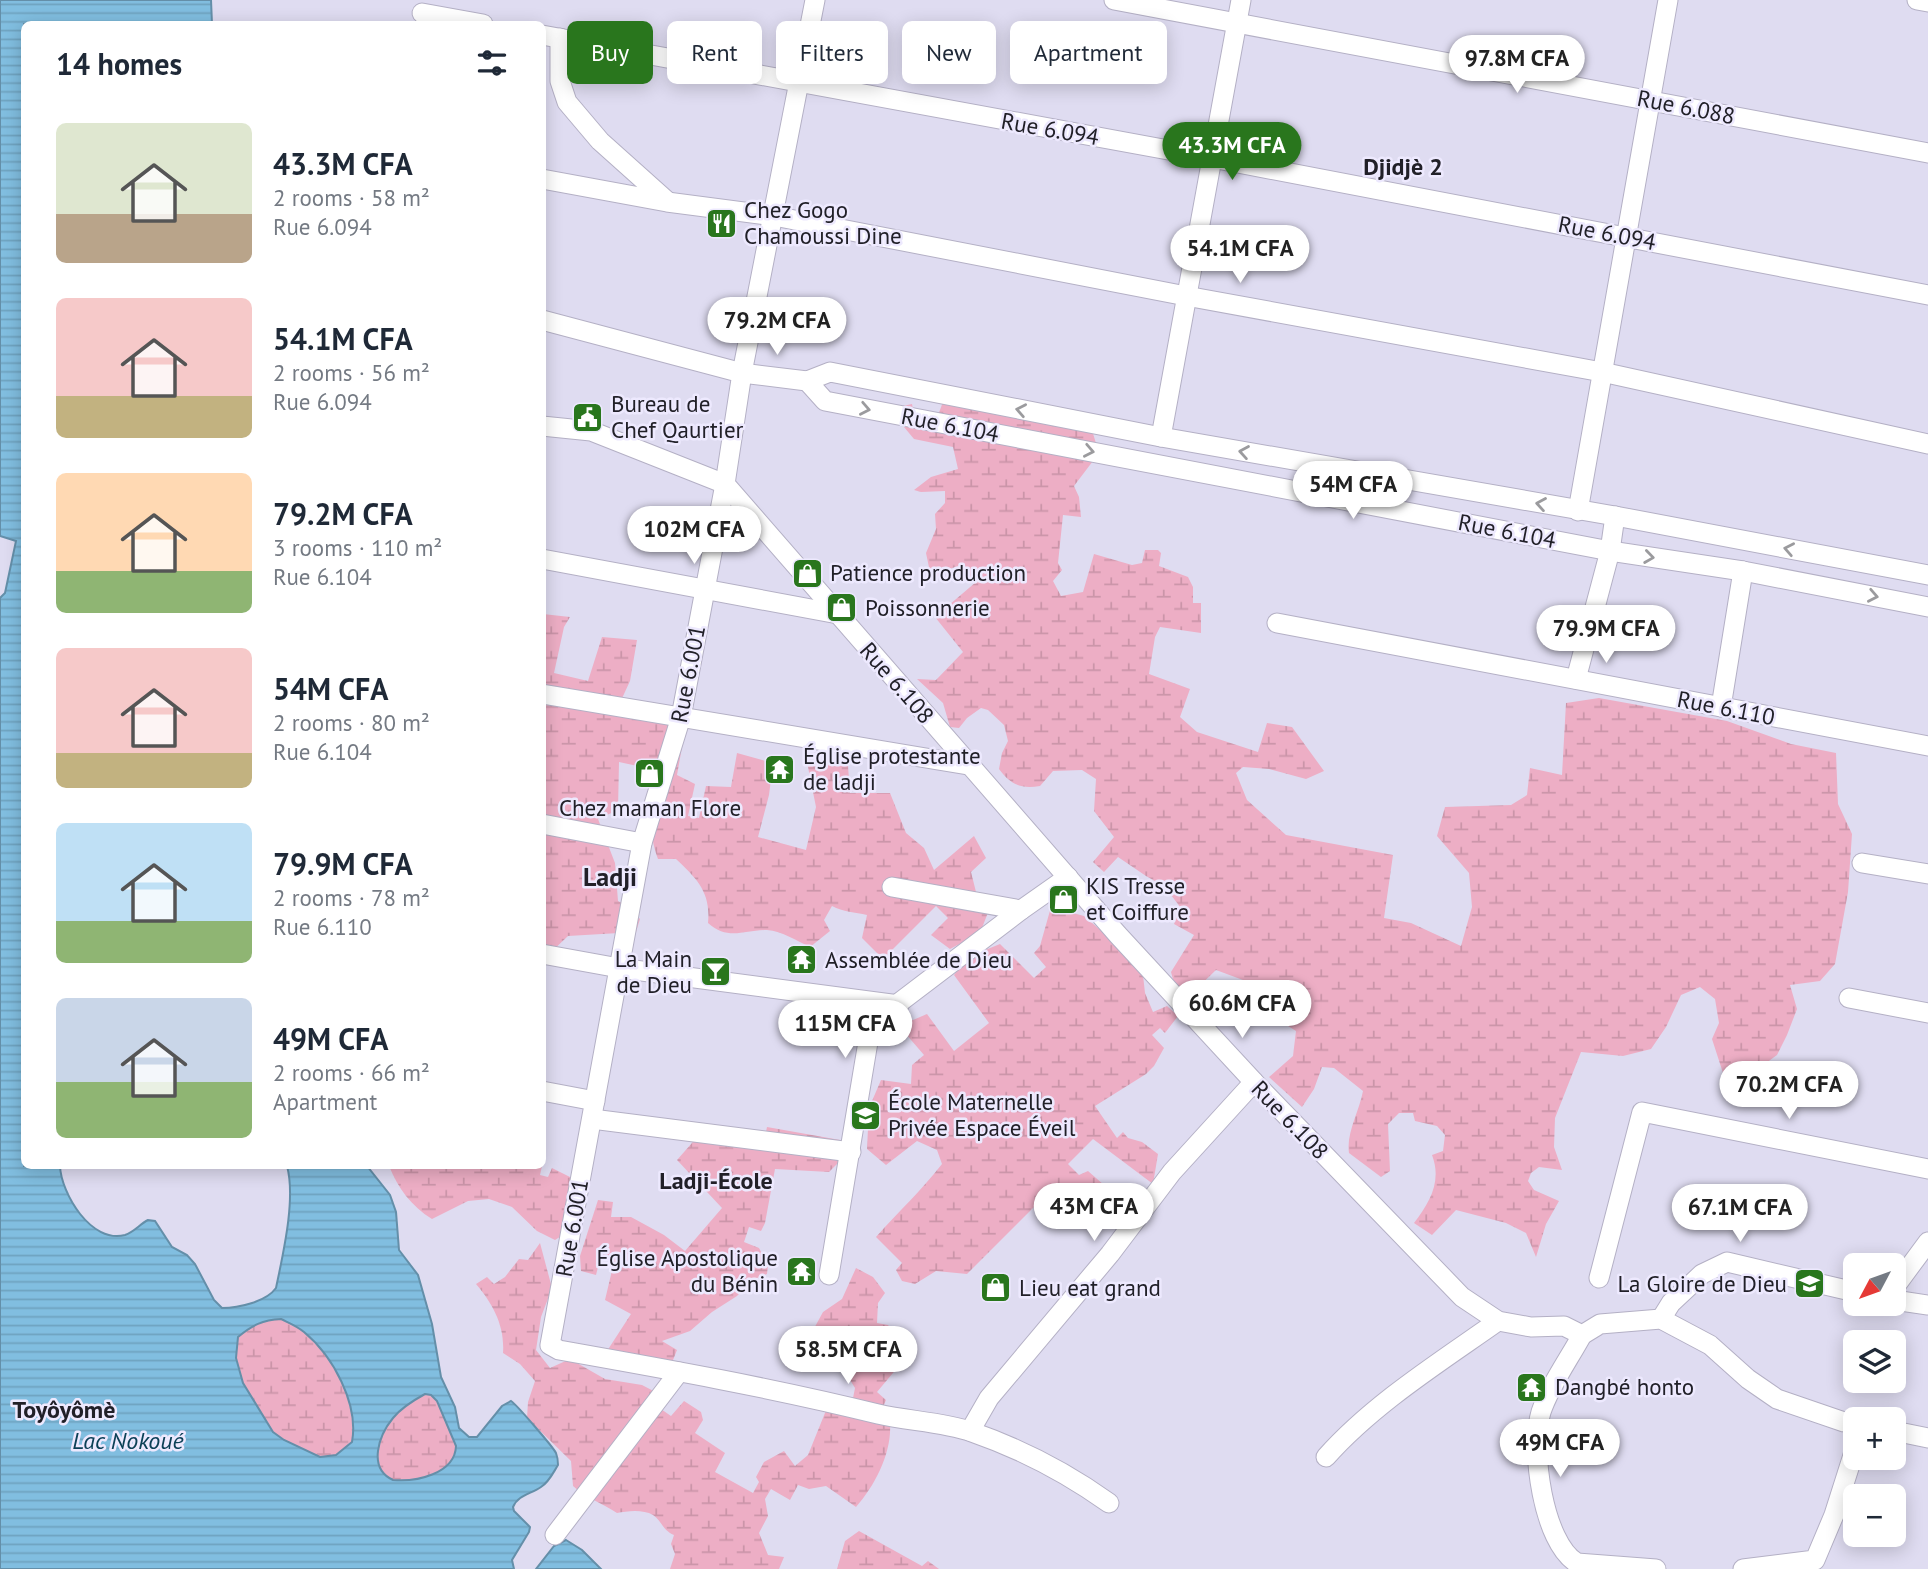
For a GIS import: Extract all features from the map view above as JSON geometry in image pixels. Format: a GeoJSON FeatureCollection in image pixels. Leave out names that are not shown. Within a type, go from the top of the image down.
{"type":"FeatureCollection","features":[{"type":"Feature","properties":{"kind":"street","name":"Rue 6.001"},"geometry":{"type":"LineString","coordinates":[[811,21],[815,0]]}},
{"type":"Feature","properties":{"kind":"street","name":"Rue 6.088"},"geometry":{"type":"LineString","coordinates":[[1114,0],[1928,153]]}},
{"type":"Feature","properties":{"kind":"street"},"geometry":{"type":"LineString","coordinates":[[1161,437],[1241,0]]}},
{"type":"Feature","properties":{"kind":"street"},"geometry":{"type":"LineString","coordinates":[[1578,511],[1668,0]]}},
{"type":"Feature","properties":{"kind":"street"},"geometry":{"type":"LineString","coordinates":[[1917,0],[1928,2]]}},
{"type":"Feature","properties":{"kind":"street"},"geometry":{"type":"LineString","coordinates":[[422,13],[466,21]]}},
{"type":"Feature","properties":{"kind":"street","name":"Rue 6.094"},"geometry":{"type":"LineString","coordinates":[[551,37],[776,80]]}},
{"type":"Feature","properties":{"kind":"street"},"geometry":{"type":"LineString","coordinates":[[551,37],[567,102],[600,141],[667,202]]}},
{"type":"Feature","properties":{"kind":"street","name":"Rue 6.001"},"geometry":{"type":"LineString","coordinates":[[679,1372],[559,1350],[550,1345],[642,842],[681,717],[725,484],[742,373],[799,84]]}},
{"type":"Feature","properties":{"kind":"street","name":"Rue 6.094"},"geometry":{"type":"LineString","coordinates":[[799,84],[1212,158],[1928,295]]}},
{"type":"Feature","properties":{"kind":"street"},"geometry":{"type":"LineString","coordinates":[[546,180],[667,202],[774,216],[1186,296],[1602,372],[1928,443]]}},
{"type":"Feature","properties":{"kind":"street","name":"Rue 6.104"},"geometry":{"type":"LineString","coordinates":[[546,321],[742,373],[807,381],[830,372],[1161,437],[1615,516],[1928,575]]}},
{"type":"Feature","properties":{"kind":"street","name":"Rue 6.104"},"geometry":{"type":"LineString","coordinates":[[807,381],[825,401],[1610,551],[1743,571],[1928,607]]}},
{"type":"Feature","properties":{"kind":"street"},"geometry":{"type":"LineString","coordinates":[[546,426],[591,431],[725,484]]}},
{"type":"Feature","properties":{"kind":"street","name":"Rue 6.108"},"geometry":{"type":"LineString","coordinates":[[725,484],[1118,935],[1254,1082],[1446,1282],[1462,1297],[1497,1321],[1531,1326],[1564,1326],[1583,1335]]}},
{"type":"Feature","properties":{"kind":"street"},"geometry":{"type":"LineString","coordinates":[[1576,679],[1610,551],[1615,516]]}},
{"type":"Feature","properties":{"kind":"street"},"geometry":{"type":"LineString","coordinates":[[546,560],[838,614]]}},
{"type":"Feature","properties":{"kind":"street"},"geometry":{"type":"LineString","coordinates":[[1721,707],[1743,571]]}},
{"type":"Feature","properties":{"kind":"street","name":"Rue 6.110"},"geometry":{"type":"LineString","coordinates":[[1277,623],[1928,746]]}},
{"type":"Feature","properties":{"kind":"street"},"geometry":{"type":"LineString","coordinates":[[546,695],[968,765]]}},
{"type":"Feature","properties":{"kind":"street"},"geometry":{"type":"LineString","coordinates":[[546,825],[642,842]]}},
{"type":"Feature","properties":{"kind":"street"},"geometry":{"type":"LineString","coordinates":[[1862,863],[1928,874]]}},
{"type":"Feature","properties":{"kind":"street"},"geometry":{"type":"LineString","coordinates":[[829,1275],[872,1024],[1068,877]]}},
{"type":"Feature","properties":{"kind":"street"},"geometry":{"type":"LineString","coordinates":[[892,887],[1021,910]]}},
{"type":"Feature","properties":{"kind":"street"},"geometry":{"type":"LineString","coordinates":[[546,955],[619,968],[899,1005]]}},
{"type":"Feature","properties":{"kind":"street"},"geometry":{"type":"LineString","coordinates":[[1849,998],[1928,1013]]}},
{"type":"Feature","properties":{"kind":"street"},"geometry":{"type":"LineString","coordinates":[[970,1431],[996,1389],[1110,1254],[1172,1172],[1254,1082]]}},
{"type":"Feature","properties":{"kind":"street"},"geometry":{"type":"LineString","coordinates":[[546,1092],[593,1110],[852,1152]]}},
{"type":"Feature","properties":{"kind":"street"},"geometry":{"type":"LineString","coordinates":[[1599,1278],[1642,1112],[1928,1169]]}},
{"type":"Feature","properties":{"kind":"street"},"geometry":{"type":"LineString","coordinates":[[1906,1272],[1928,1242]]}},
{"type":"Feature","properties":{"kind":"street"},"geometry":{"type":"LineString","coordinates":[[1661,1319],[1671,1303],[1702,1274],[1727,1262],[1843,1289]]}},
{"type":"Feature","properties":{"kind":"street"},"geometry":{"type":"LineString","coordinates":[[1906,1302],[1928,1305]]}},
{"type":"Feature","properties":{"kind":"street"},"geometry":{"type":"LineString","coordinates":[[1656,1569],[1577,1563],[1568,1558],[1560,1548],[1543,1500],[1538,1428],[1541,1412],[1583,1335],[1600,1324],[1661,1319],[1710,1345],[1748,1379],[1777,1399],[1843,1421]]}},
{"type":"Feature","properties":{"kind":"street"},"geometry":{"type":"LineString","coordinates":[[1326,1457],[1340,1441],[1408,1385],[1497,1321]]}},
{"type":"Feature","properties":{"kind":"street"},"geometry":{"type":"LineString","coordinates":[[555,1535],[679,1372],[827,1401],[889,1417],[970,1431],[1074,1478],[1109,1503]]}},
{"type":"Feature","properties":{"kind":"street"},"geometry":{"type":"LineString","coordinates":[[1906,1433],[1928,1438]]}},
{"type":"Feature","properties":{"kind":"street"},"geometry":{"type":"LineString","coordinates":[[1743,1569],[1815,1560],[1834,1515],[1848,1470]]}},
{"type":"Feature","properties":{"kind":"green space"},"geometry":{"type":"Polygon","coordinates":[[[947,391],[1087,414],[1099,453],[1074,486],[1079,497],[1081,517],[1063,515],[1058,563],[1062,570],[1053,581],[1061,596],[1083,592],[1094,554],[1132,565],[1142,563],[1145,550],[1158,550],[1161,553],[1159,566],[1188,577],[1193,587],[1193,603],[1201,603],[1201,633],[1160,627],[1155,637],[1149,674],[1190,689],[1180,717],[1197,732],[1258,752],[1267,723],[1292,727],[1324,771],[1306,779],[1269,769],[1243,767],[1236,773],[1247,800],[1286,835],[1393,855],[1384,918],[1411,923],[1461,946],[1472,907],[1469,873],[1437,836],[1445,807],[1511,805],[1527,795],[1530,768],[1562,775],[1566,703],[1599,698],[1727,721],[1791,744],[1836,753],[1838,804],[1852,834],[1848,892],[1835,964],[1820,981],[1790,985],[1797,1009],[1777,1055],[1743,1080],[1723,1073],[1712,1039],[1719,1023],[1715,999],[1700,987],[1681,995],[1666,1027],[1651,1049],[1623,1056],[1581,1052],[1555,1118],[1554,1147],[1562,1170],[1539,1167],[1531,1173],[1528,1181],[1534,1190],[1559,1201],[1546,1224],[1536,1257],[1526,1233],[1506,1223],[1456,1210],[1432,1235],[1414,1223],[1433,1191],[1436,1174],[1432,1155],[1443,1151],[1445,1135],[1437,1126],[1415,1121],[1413,1113],[1399,1113],[1388,1124],[1390,1171],[1381,1177],[1349,1153],[1351,1130],[1363,1091],[1334,1068],[1322,1067],[1314,1089],[1302,1107],[1269,1077],[1293,1056],[1296,1031],[1280,1021],[1268,1019],[1273,991],[1216,970],[1188,997],[1174,983],[1171,972],[1194,935],[1174,924],[1181,908],[1164,886],[1118,857],[1104,872],[1093,862],[1114,837],[1094,811],[1096,779],[1082,770],[1053,771],[1040,786],[1027,787],[1012,782],[999,769],[1008,741],[1004,725],[988,710],[981,708],[959,728],[950,727],[943,703],[917,679],[936,680],[963,652],[935,617],[976,582],[958,566],[937,577],[930,572],[926,553],[936,529],[935,514],[945,503],[945,491],[914,490],[931,477],[958,469],[953,447],[914,439],[899,421],[903,406],[912,404],[915,420],[937,418],[947,391]]]}},
{"type":"Feature","properties":{"kind":"green space"},"geometry":{"type":"Polygon","coordinates":[[[546,614],[570,617],[564,627],[554,673],[588,681],[602,637],[637,640],[630,681],[618,707],[686,725],[677,775],[695,784],[688,816],[699,818],[706,786],[731,787],[737,753],[773,763],[769,795],[758,837],[806,850],[816,807],[807,762],[848,766],[850,793],[890,793],[906,833],[924,848],[934,870],[974,836],[986,858],[971,872],[976,892],[989,910],[980,933],[950,949],[931,935],[948,918],[936,906],[883,959],[862,938],[867,915],[832,906],[824,920],[830,931],[810,947],[773,931],[722,932],[708,923],[705,894],[696,880],[676,859],[658,859],[651,825],[656,770],[619,762],[618,810],[598,819],[615,863],[618,901],[629,907],[640,919],[636,932],[568,936],[548,955],[546,614]]]}},
{"type":"Feature","properties":{"kind":"green space"},"geometry":{"type":"Polygon","coordinates":[[[1051,907],[1084,916],[1142,966],[1145,993],[1153,1012],[1167,1006],[1178,1016],[1165,1033],[1160,1028],[1152,1035],[1164,1048],[1154,1066],[1146,1074],[1095,1106],[1117,1138],[1123,1132],[1128,1138],[1142,1142],[1158,1154],[1153,1184],[1093,1139],[1068,1164],[1079,1175],[1088,1171],[1112,1192],[1102,1217],[1075,1214],[1040,1201],[967,1274],[936,1271],[915,1284],[902,1281],[896,1270],[902,1263],[876,1237],[942,1164],[937,1150],[917,1141],[886,1165],[867,1149],[869,1108],[881,1080],[911,1084],[912,1065],[924,1055],[899,1026],[927,1014],[954,1051],[989,1023],[954,975],[968,957],[1000,944],[1034,978],[1046,967],[1034,953],[1040,946],[1051,907]]]}},
{"type":"Feature","properties":{"kind":"green space"},"geometry":{"type":"Polygon","coordinates":[[[767,1127],[840,1140],[845,1156],[829,1172],[775,1169],[765,1223],[761,1231],[749,1227],[744,1242],[759,1248],[768,1265],[767,1274],[752,1280],[737,1296],[690,1331],[662,1341],[677,1350],[669,1370],[607,1351],[631,1314],[605,1300],[614,1262],[600,1259],[596,1275],[581,1271],[580,1256],[598,1200],[613,1202],[611,1217],[631,1217],[664,1235],[685,1251],[722,1208],[677,1160],[699,1135],[763,1146],[767,1127]]]}},
{"type":"Feature","properties":{"kind":"green space"},"geometry":{"type":"Polygon","coordinates":[[[552,1168],[574,1179],[571,1230],[555,1240],[537,1231],[512,1207],[489,1199],[468,1201],[432,1219],[406,1196],[390,1169],[541,1169],[540,1175],[548,1177],[552,1168]]]}},
{"type":"Feature","properties":{"kind":"green space"},"geometry":{"type":"Polygon","coordinates":[[[540,1243],[552,1288],[541,1317],[536,1350],[550,1368],[570,1359],[605,1379],[642,1385],[665,1397],[658,1407],[671,1416],[684,1401],[701,1412],[703,1420],[695,1433],[725,1453],[715,1472],[753,1493],[759,1482],[756,1477],[764,1462],[784,1451],[795,1466],[808,1455],[827,1408],[890,1424],[885,1457],[876,1479],[863,1499],[856,1507],[826,1486],[809,1489],[798,1485],[790,1500],[771,1489],[765,1499],[768,1516],[759,1533],[768,1555],[784,1557],[779,1569],[670,1569],[675,1554],[671,1544],[674,1535],[649,1513],[617,1513],[578,1490],[573,1486],[571,1461],[527,1418],[528,1402],[535,1381],[520,1364],[503,1353],[497,1316],[476,1284],[487,1277],[494,1284],[505,1277],[519,1259],[528,1260],[540,1243]]]}},
{"type":"Feature","properties":{"kind":"green space"},"geometry":{"type":"Polygon","coordinates":[[[856,1268],[873,1277],[885,1293],[878,1303],[877,1323],[888,1325],[906,1348],[903,1361],[877,1392],[886,1400],[883,1407],[852,1403],[855,1388],[844,1370],[849,1365],[842,1358],[851,1349],[845,1343],[833,1348],[811,1334],[823,1312],[842,1299],[856,1268]]]}},
{"type":"Feature","properties":{"kind":"green space"},"geometry":{"type":"Polygon","coordinates":[[[281,1318],[315,1342],[342,1382],[351,1412],[352,1442],[337,1456],[320,1457],[273,1432],[243,1383],[236,1358],[238,1337],[258,1324],[281,1318]]]}},
{"type":"Feature","properties":{"kind":"green space"},"geometry":{"type":"Polygon","coordinates":[[[425,1394],[431,1395],[437,1401],[456,1446],[454,1456],[442,1470],[433,1474],[412,1480],[393,1481],[380,1468],[378,1460],[383,1433],[396,1414],[425,1394]]]}},
{"type":"Feature","properties":{"kind":"green space"},"geometry":{"type":"Polygon","coordinates":[[[859,1531],[922,1566],[928,1561],[939,1569],[837,1569],[845,1541],[859,1531]]]}},
{"type":"Feature","properties":{"kind":"water","name":"Lac Nokoué"},"geometry":{"type":"Polygon","coordinates":[[[0,0],[211,0],[212,21],[21,21],[21,1169],[61,1169],[72,1202],[80,1214],[101,1232],[112,1236],[125,1235],[148,1220],[155,1221],[172,1247],[187,1255],[195,1264],[214,1300],[222,1308],[259,1300],[276,1288],[289,1210],[287,1169],[369,1169],[390,1195],[396,1212],[399,1250],[418,1275],[432,1324],[441,1377],[455,1407],[459,1428],[469,1437],[477,1437],[502,1406],[511,1401],[557,1455],[558,1465],[549,1480],[521,1497],[513,1507],[530,1527],[512,1560],[514,1569],[0,1569],[0,598],[5,593],[16,541],[0,536],[0,0]],[[281,1319],[269,1321],[248,1329],[238,1337],[236,1358],[243,1383],[273,1432],[320,1457],[336,1455],[352,1442],[352,1412],[348,1397],[325,1354],[315,1342],[281,1319]],[[425,1394],[408,1404],[396,1414],[383,1433],[378,1460],[385,1475],[393,1480],[423,1478],[442,1470],[454,1456],[456,1446],[437,1401],[431,1395],[425,1394]]]}},
{"type":"Feature","properties":{"kind":"water"},"geometry":{"type":"Polygon","coordinates":[[[566,1540],[582,1550],[601,1569],[536,1569],[554,1546],[566,1540]]]}},
{"type":"Feature","properties":{"kind":"place","name":"Chez Gogo Chamoussi Dine"},"geometry":{"type":"Point","coordinates":[721,223]}},
{"type":"Feature","properties":{"kind":"place","name":"Bureau de Chef Qaurtier"},"geometry":{"type":"Point","coordinates":[588,417]}},
{"type":"Feature","properties":{"kind":"place","name":"Patience production"},"geometry":{"type":"Point","coordinates":[807,573]}},
{"type":"Feature","properties":{"kind":"place","name":"Poissonnerie"},"geometry":{"type":"Point","coordinates":[842,608]}},
{"type":"Feature","properties":{"kind":"place","name":"Église protestante de ladji"},"geometry":{"type":"Point","coordinates":[780,769]}},
{"type":"Feature","properties":{"kind":"place","name":"Chez maman Flore"},"geometry":{"type":"Point","coordinates":[650,774]}},
{"type":"Feature","properties":{"kind":"place","name":"KIS Tresse et Coiffure"},"geometry":{"type":"Point","coordinates":[1063,899]}},
{"type":"Feature","properties":{"kind":"place","name":"Assemblée de Dieu"},"geometry":{"type":"Point","coordinates":[802,960]}},
{"type":"Feature","properties":{"kind":"place","name":"La Main de Dieu"},"geometry":{"type":"Point","coordinates":[715,972]}},
{"type":"Feature","properties":{"kind":"place","name":"École Maternelle Privée Espace Éveil"},"geometry":{"type":"Point","coordinates":[865,1115]}},
{"type":"Feature","properties":{"kind":"place","name":"Église Apostolique du Bénin"},"geometry":{"type":"Point","coordinates":[801,1271]}},
{"type":"Feature","properties":{"kind":"place","name":"La Gloire de Dieu"},"geometry":{"type":"Point","coordinates":[1810,1284]}},
{"type":"Feature","properties":{"kind":"place","name":"Lieu eat grand"},"geometry":{"type":"Point","coordinates":[996,1288]}},
{"type":"Feature","properties":{"kind":"place","name":"Dangbé honto"},"geometry":{"type":"Point","coordinates":[1532,1387]}},
{"type":"Feature","properties":{"kind":"district","name":"Djidjè 2"},"geometry":{"type":"Point","coordinates":[1403,167]}},
{"type":"Feature","properties":{"kind":"district","name":"Ladji"},"geometry":{"type":"Point","coordinates":[610,877]}},
{"type":"Feature","properties":{"kind":"district","name":"Ladji-École"},"geometry":{"type":"Point","coordinates":[716,1181]}},
{"type":"Feature","properties":{"kind":"district","name":"Toyôyômè"},"geometry":{"type":"Point","coordinates":[64,1410]}}]}
